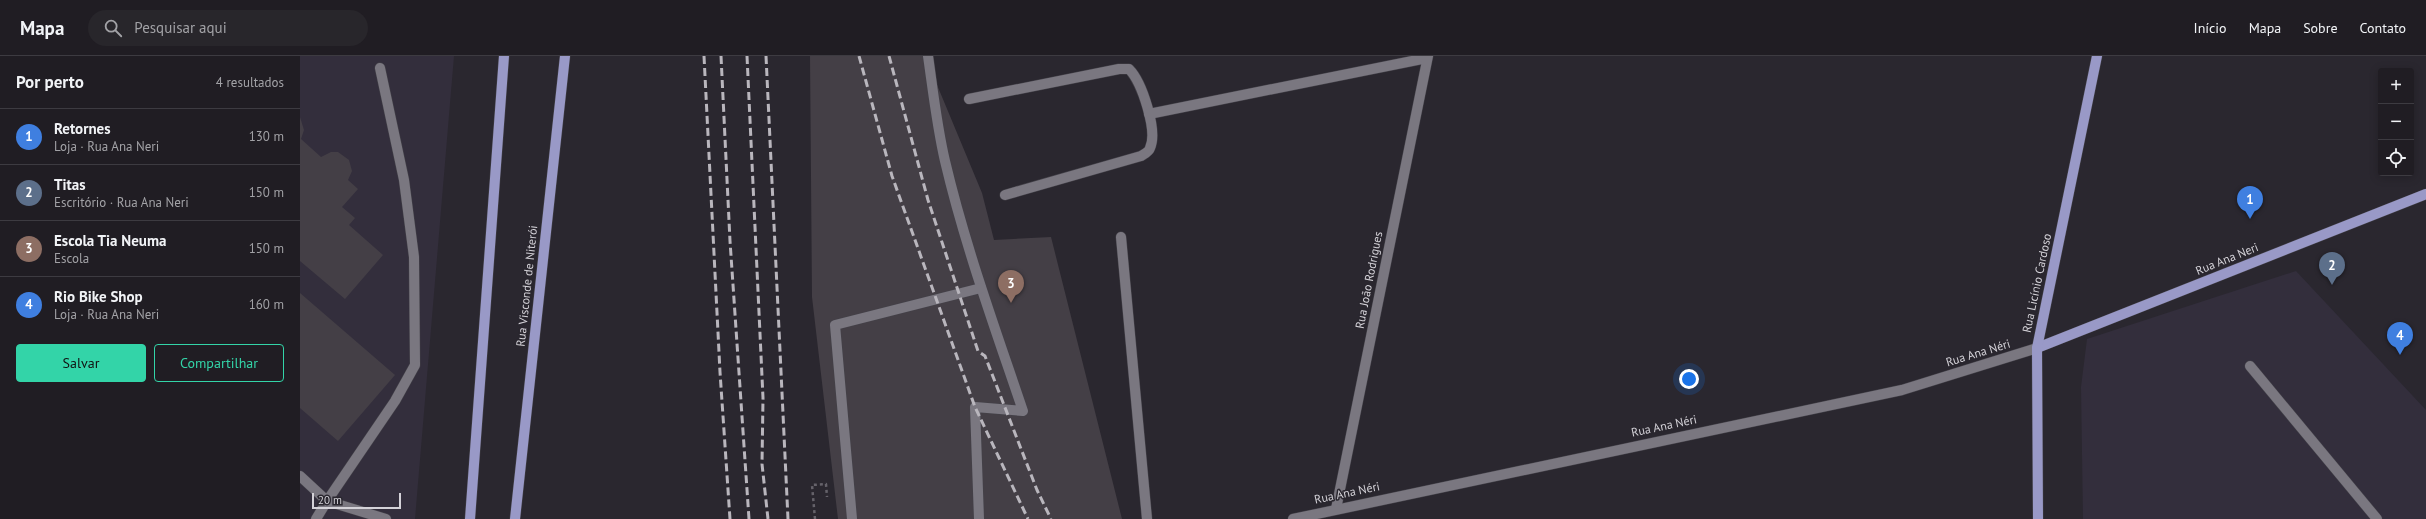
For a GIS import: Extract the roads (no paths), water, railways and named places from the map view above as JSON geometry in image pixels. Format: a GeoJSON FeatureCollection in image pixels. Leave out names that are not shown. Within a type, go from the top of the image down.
{"type":"FeatureCollection","features":[{"type":"Feature","properties":{"kind":"main road"},"geometry":{"type":"LineString","coordinates":[[470,519],[504,56]]}},
{"type":"Feature","properties":{"kind":"main road","name":"Rua Visconde de Niterói"},"geometry":{"type":"LineString","coordinates":[[515,519],[565,56]]}},
{"type":"Feature","properties":{"kind":"main road","name":"Rua Licínio Cardoso"},"geometry":{"type":"LineString","coordinates":[[2038,519],[2037,348],[2097,56]]}},
{"type":"Feature","properties":{"kind":"main road","name":"Rua Ana Neri"},"geometry":{"type":"LineString","coordinates":[[2037,348],[2426,194]]}},
{"type":"Feature","properties":{"kind":"street"},"geometry":{"type":"LineString","coordinates":[[928,56],[945,161],[981,288],[1023,411],[974,407],[979,519]]}},
{"type":"Feature","properties":{"kind":"street"},"geometry":{"type":"LineString","coordinates":[[1149,114],[1428,57]]}},
{"type":"Feature","properties":{"kind":"street","name":"Rua João Rodrigues"},"geometry":{"type":"LineString","coordinates":[[1336,509],[1428,57]]}},
{"type":"Feature","properties":{"kind":"street"},"geometry":{"type":"LineString","coordinates":[[316,519],[396,401],[415,365],[413,249],[404,180],[380,68]]}},
{"type":"Feature","properties":{"kind":"street"},"geometry":{"type":"LineString","coordinates":[[969,99],[1129,68],[1137,77],[1149,114],[1153,140],[1150,150],[1141,156],[1005,194]]}},
{"type":"Feature","properties":{"kind":"street"},"geometry":{"type":"LineString","coordinates":[[1121,237],[1147,519]]}},
{"type":"Feature","properties":{"kind":"street"},"geometry":{"type":"LineString","coordinates":[[852,519],[836,325],[981,288]]}},
{"type":"Feature","properties":{"kind":"street","name":"Rua Ana Néri"},"geometry":{"type":"LineString","coordinates":[[1297,519],[1336,509],[1902,390],[2037,348]]}},
{"type":"Feature","properties":{"kind":"street"},"geometry":{"type":"LineString","coordinates":[[2250,366],[2376,519]]}},
{"type":"Feature","properties":{"kind":"street"},"geometry":{"type":"LineString","coordinates":[[300,476],[327,501],[386,519]]}},
{"type":"Feature","properties":{"kind":"railway"},"geometry":{"type":"LineString","coordinates":[[704,56],[720,372],[730,519]]}},
{"type":"Feature","properties":{"kind":"railway"},"geometry":{"type":"LineString","coordinates":[[721,56],[730,241],[749,519]]}},
{"type":"Feature","properties":{"kind":"railway"},"geometry":{"type":"LineString","coordinates":[[747,56],[763,398],[762,464],[768,519]]}},
{"type":"Feature","properties":{"kind":"railway"},"geometry":{"type":"LineString","coordinates":[[766,56],[788,519]]}},
{"type":"Feature","properties":{"kind":"railway"},"geometry":{"type":"LineString","coordinates":[[859,56],[892,176],[975,407],[1028,519]]}},
{"type":"Feature","properties":{"kind":"railway"},"geometry":{"type":"LineString","coordinates":[[889,56],[928,200],[978,351],[985,356],[1037,490],[1051,519]]}},
{"type":"Feature","properties":{"kind":"place","name":"Retornes"},"geometry":{"type":"Point","coordinates":[2250,219]}},
{"type":"Feature","properties":{"kind":"place","name":"Titas"},"geometry":{"type":"Point","coordinates":[2332,285]}},
{"type":"Feature","properties":{"kind":"place","name":"Escola Tia Neuma"},"geometry":{"type":"Point","coordinates":[1011,303]}},
{"type":"Feature","properties":{"kind":"place","name":"Rio Bike Shop"},"geometry":{"type":"Point","coordinates":[2400,355]}}]}
